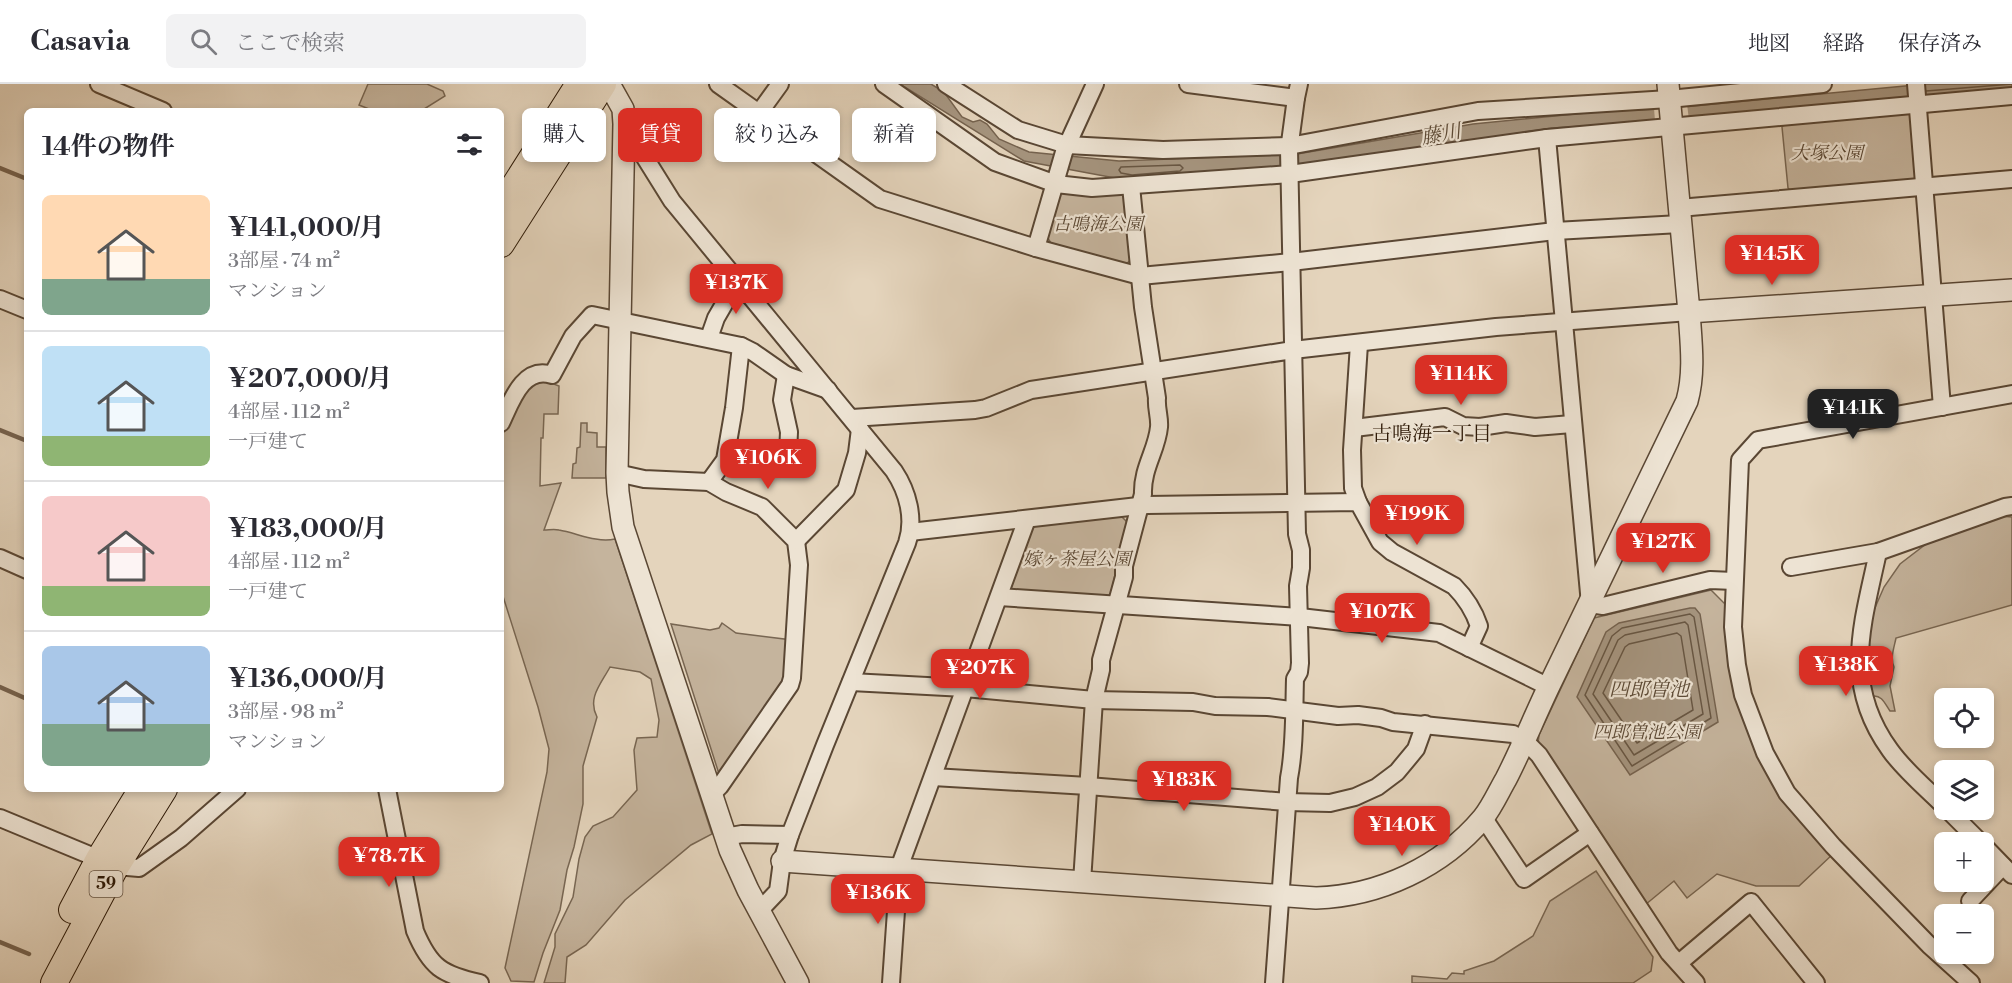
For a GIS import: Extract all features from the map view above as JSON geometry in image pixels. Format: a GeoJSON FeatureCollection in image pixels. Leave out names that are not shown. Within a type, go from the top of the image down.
{"type":"FeatureCollection","features":[{"type":"Feature","properties":{"kind":"main road"},"geometry":{"type":"LineString","coordinates":[[504,202],[579,84]]}},
{"type":"Feature","properties":{"kind":"main road"},"geometry":{"type":"LineString","coordinates":[[504,239],[603,84]]}},
{"type":"Feature","properties":{"kind":"main road","name":"59"},"geometry":{"type":"LineString","coordinates":[[54,983],[141,792]]}},
{"type":"Feature","properties":{"kind":"main road","name":"59"},"geometry":{"type":"LineString","coordinates":[[36,983],[108,862],[162,792]]}},
{"type":"Feature","properties":{"kind":"street"},"geometry":{"type":"LineString","coordinates":[[99,84],[156,108]]}},
{"type":"Feature","properties":{"kind":"street"},"geometry":{"type":"LineString","coordinates":[[609,84],[622,108]]}},
{"type":"Feature","properties":{"kind":"street"},"geometry":{"type":"LineString","coordinates":[[718,84],[752,108]]}},
{"type":"Feature","properties":{"kind":"street"},"geometry":{"type":"LineString","coordinates":[[763,108],[780,84]]}},
{"type":"Feature","properties":{"kind":"street"},"geometry":{"type":"LineString","coordinates":[[884,84],[995,162],[1057,181],[1092,188],[1290,171],[1547,138],[1670,107],[1823,84]]}},
{"type":"Feature","properties":{"kind":"street"},"geometry":{"type":"LineString","coordinates":[[946,84],[1018,130],[1065,149],[1289,148],[1478,111],[1670,107],[1917,96],[2012,96]]}},
{"type":"Feature","properties":{"kind":"street"},"geometry":{"type":"LineString","coordinates":[[1036,248],[1065,149],[1095,84]]}},
{"type":"Feature","properties":{"kind":"street"},"geometry":{"type":"LineString","coordinates":[[1188,84],[1298,91],[1289,148],[1297,534],[1301,550],[1298,586],[1299,672],[1295,679],[1292,733],[1294,751],[1287,802],[1274,983]]}},
{"type":"Feature","properties":{"kind":"street"},"geometry":{"type":"LineString","coordinates":[[1917,96],[1942,407]]}},
{"type":"Feature","properties":{"kind":"street"},"geometry":{"type":"LineString","coordinates":[[782,861],[1316,898],[1341,897],[1387,885],[1436,859],[1483,817],[1500,790],[1687,401],[1693,365],[1670,107]]}},
{"type":"Feature","properties":{"kind":"street"},"geometry":{"type":"LineString","coordinates":[[1547,138],[1590,604]]}},
{"type":"Feature","properties":{"kind":"street"},"geometry":{"type":"LineString","coordinates":[[623,162],[617,473],[623,526],[725,837],[748,890],[798,983]]}},
{"type":"Feature","properties":{"kind":"street"},"geometry":{"type":"LineString","coordinates":[[648,162],[672,201],[894,471],[902,485],[909,507],[910,532],[790,835],[782,861],[778,891],[760,910]]}},
{"type":"Feature","properties":{"kind":"street"},"geometry":{"type":"LineString","coordinates":[[828,162],[880,199],[1036,248],[1140,276],[1291,262],[1925,186],[2012,179]]}},
{"type":"Feature","properties":{"kind":"street"},"geometry":{"type":"LineString","coordinates":[[1082,882],[1094,699],[1103,652],[1141,505],[1143,483],[1159,428],[1131,186]]}},
{"type":"Feature","properties":{"kind":"street"},"geometry":{"type":"LineString","coordinates":[[709,338],[716,318],[738,280]]}},
{"type":"Feature","properties":{"kind":"street"},"geometry":{"type":"LineString","coordinates":[[856,424],[986,408],[1031,390],[1293,350],[1496,327],[2012,290]]}},
{"type":"Feature","properties":{"kind":"street"},"geometry":{"type":"LineString","coordinates":[[0,299],[24,309]]}},
{"type":"Feature","properties":{"kind":"street"},"geometry":{"type":"LineString","coordinates":[[504,417],[527,378],[532,374],[552,375],[573,336],[592,315],[741,346],[782,372],[829,390]]}},
{"type":"Feature","properties":{"kind":"street"},"geometry":{"type":"LineString","coordinates":[[1359,344],[1353,488],[1358,502],[1380,542],[1392,552],[1449,583],[1462,594],[1475,613],[1479,626],[1469,648]]}},
{"type":"Feature","properties":{"kind":"street"},"geometry":{"type":"LineString","coordinates":[[709,482],[725,460],[741,346]]}},
{"type":"Feature","properties":{"kind":"street"},"geometry":{"type":"LineString","coordinates":[[788,453],[789,432],[782,400],[782,372],[793,348]]}},
{"type":"Feature","properties":{"kind":"street"},"geometry":{"type":"LineString","coordinates":[[1971,983],[1929,945],[1833,846],[1787,793],[1773,770],[1750,716],[1737,665],[1733,627],[1740,460],[1758,440],[2012,393]]}},
{"type":"Feature","properties":{"kind":"street"},"geometry":{"type":"LineString","coordinates":[[1354,428],[1445,417],[1463,426],[1480,427],[1506,423],[1535,427],[1572,424]]}},
{"type":"Feature","properties":{"kind":"street"},"geometry":{"type":"LineString","coordinates":[[796,541],[846,490],[857,453],[856,424]]}},
{"type":"Feature","properties":{"kind":"street"},"geometry":{"type":"LineString","coordinates":[[617,473],[644,479],[709,482],[762,507],[796,541],[798,547],[799,565],[792,678],[720,786],[712,794]]}},
{"type":"Feature","properties":{"kind":"street"},"geometry":{"type":"LineString","coordinates":[[910,532],[1141,505],[1358,502]]}},
{"type":"Feature","properties":{"kind":"street"},"geometry":{"type":"LineString","coordinates":[[1791,567],[1878,552],[2012,506]]}},
{"type":"Feature","properties":{"kind":"street"},"geometry":{"type":"LineString","coordinates":[[891,983],[898,868],[1027,519]]}},
{"type":"Feature","properties":{"kind":"street"},"geometry":{"type":"LineString","coordinates":[[1878,552],[1865,611],[1860,648],[1859,677],[1865,704],[1876,729],[1891,752],[1934,796]]}},
{"type":"Feature","properties":{"kind":"street"},"geometry":{"type":"LineString","coordinates":[[0,558],[24,569]]}},
{"type":"Feature","properties":{"kind":"street"},"geometry":{"type":"LineString","coordinates":[[1590,604],[1603,606],[1710,580],[1734,581]]}},
{"type":"Feature","properties":{"kind":"street"},"geometry":{"type":"LineString","coordinates":[[999,597],[1300,617],[1439,633],[1549,687]]}},
{"type":"Feature","properties":{"kind":"street"},"geometry":{"type":"LineString","coordinates":[[851,682],[965,688],[1094,699],[1171,700],[1338,716],[1358,715],[1392,722],[1513,735],[1525,741],[1539,755],[1669,953],[1696,983]]}},
{"type":"Feature","properties":{"kind":"street"},"geometry":{"type":"LineString","coordinates":[[933,777],[1088,786],[1287,802],[1330,803],[1355,797],[1377,788],[1397,771],[1416,748],[1425,724]]}},
{"type":"Feature","properties":{"kind":"street"},"geometry":{"type":"LineString","coordinates":[[0,818],[108,862],[139,868],[181,838],[234,792]]}},
{"type":"Feature","properties":{"kind":"street"},"geometry":{"type":"LineString","coordinates":[[388,792],[415,931],[434,976],[480,983]]}},
{"type":"Feature","properties":{"kind":"street"},"geometry":{"type":"LineString","coordinates":[[1483,817],[1524,879],[1590,833]]}},
{"type":"Feature","properties":{"kind":"street"},"geometry":{"type":"LineString","coordinates":[[1958,820],[1970,832]]}},
{"type":"Feature","properties":{"kind":"street"},"geometry":{"type":"LineString","coordinates":[[725,837],[742,834],[790,835]]}},
{"type":"Feature","properties":{"kind":"street"},"geometry":{"type":"LineString","coordinates":[[1970,901],[2008,870],[1994,856]]}},
{"type":"Feature","properties":{"kind":"street"},"geometry":{"type":"LineString","coordinates":[[1679,963],[1751,902],[1816,983]]}},
{"type":"Feature","properties":{"kind":"green space"},"geometry":{"type":"Polygon","coordinates":[[[368,84],[427,84],[443,91],[445,96],[426,108],[366,108],[359,105],[368,84]]]}},
{"type":"Feature","properties":{"kind":"green space","name":"大塚公園"},"geometry":{"type":"Polygon","coordinates":[[[1908,110],[1912,114],[1919,177],[1914,182],[1792,192],[1788,188],[1782,127],[1787,121],[1908,110]]]}},
{"type":"Feature","properties":{"kind":"green space","name":"古鳴海公園"},"geometry":{"type":"Polygon","coordinates":[[[1066,190],[1122,193],[1127,196],[1134,257],[1126,264],[1051,243],[1047,237],[1060,195],[1066,190]]]}},
{"type":"Feature","properties":{"kind":"green space"},"geometry":{"type":"Polygon","coordinates":[[[538,378],[559,386],[558,414],[544,414],[543,438],[541,438],[540,486],[561,483],[544,530],[559,530],[601,540],[615,539],[712,834],[691,845],[625,900],[586,945],[567,957],[565,983],[544,983],[555,947],[555,934],[573,897],[585,837],[593,826],[613,817],[637,790],[634,750],[637,738],[657,737],[659,720],[651,679],[640,672],[610,667],[594,697],[594,710],[597,717],[583,766],[583,804],[560,910],[534,982],[511,981],[505,968],[547,772],[549,749],[504,599],[504,424],[508,415],[538,378]]]}},
{"type":"Feature","properties":{"kind":"green space"},"geometry":{"type":"Polygon","coordinates":[[[581,423],[587,423],[587,432],[597,433],[597,447],[606,447],[606,478],[572,478],[577,448],[580,447],[581,423]]]}},
{"type":"Feature","properties":{"kind":"green space","name":"嫁ヶ茶屋公園"},"geometry":{"type":"Polygon","coordinates":[[[1119,514],[1127,522],[1110,597],[1012,594],[1009,589],[1031,526],[1119,514]]]}},
{"type":"Feature","properties":{"kind":"green space"},"geometry":{"type":"Polygon","coordinates":[[[1999,516],[2012,517],[2012,605],[1896,638],[1890,686],[1895,711],[1890,711],[1881,698],[1873,696],[1866,677],[1866,652],[1874,610],[1884,587],[1900,564],[1930,541],[1999,516]]]}},
{"type":"Feature","properties":{"kind":"green space","name":"四郎曽池公園"},"geometry":{"type":"Polygon","coordinates":[[[1711,590],[1727,606],[1744,718],[1833,854],[1799,886],[1756,886],[1717,874],[1687,898],[1674,881],[1645,905],[1538,744],[1539,735],[1594,618],[1711,590]]]}},
{"type":"Feature","properties":{"kind":"green space"},"geometry":{"type":"Polygon","coordinates":[[[722,623],[736,633],[792,640],[788,676],[720,777],[671,624],[710,630],[719,628],[722,623]]]}},
{"type":"Feature","properties":{"kind":"green space"},"geometry":{"type":"Polygon","coordinates":[[[1596,871],[1653,957],[1651,971],[1633,983],[1412,983],[1412,976],[1447,979],[1452,973],[1464,974],[1464,971],[1494,961],[1533,936],[1550,901],[1596,871]]]}},
{"type":"Feature","properties":{"kind":"water","name":"藤川"},"geometry":{"type":"Polygon","coordinates":[[[900,84],[931,84],[944,92],[962,117],[973,122],[980,120],[987,124],[999,139],[1029,152],[1119,161],[1297,154],[1473,124],[1926,84],[2012,84],[2012,90],[1654,122],[1552,128],[1296,167],[1131,181],[1024,161],[900,84]]]}},
{"type":"Feature","properties":{"kind":"water","name":"四郎曽池"},"geometry":{"type":"Polygon","coordinates":[[[1695,608],[1700,614],[1718,722],[1630,775],[1577,697],[1606,632],[1619,623],[1695,608]]]}},
{"type":"Feature","properties":{"kind":"pier"},"geometry":{"type":"Polygon","coordinates":[[[1687,104],[1689,120],[1655,122],[1654,107],[1687,104]]]}},
{"type":"Feature","properties":{"kind":"waterway"},"geometry":{"type":"LineString","coordinates":[[0,168],[24,178]]}},
{"type":"Feature","properties":{"kind":"waterway"},"geometry":{"type":"LineString","coordinates":[[0,430],[24,440]]}},
{"type":"Feature","properties":{"kind":"waterway"},"geometry":{"type":"LineString","coordinates":[[0,687],[24,698]]}},
{"type":"Feature","properties":{"kind":"waterway"},"geometry":{"type":"LineString","coordinates":[[0,942],[29,954]]}},
{"type":"Feature","properties":{"kind":"district","name":"古鳴海一丁目"},"geometry":{"type":"Point","coordinates":[1432,434]}}]}
